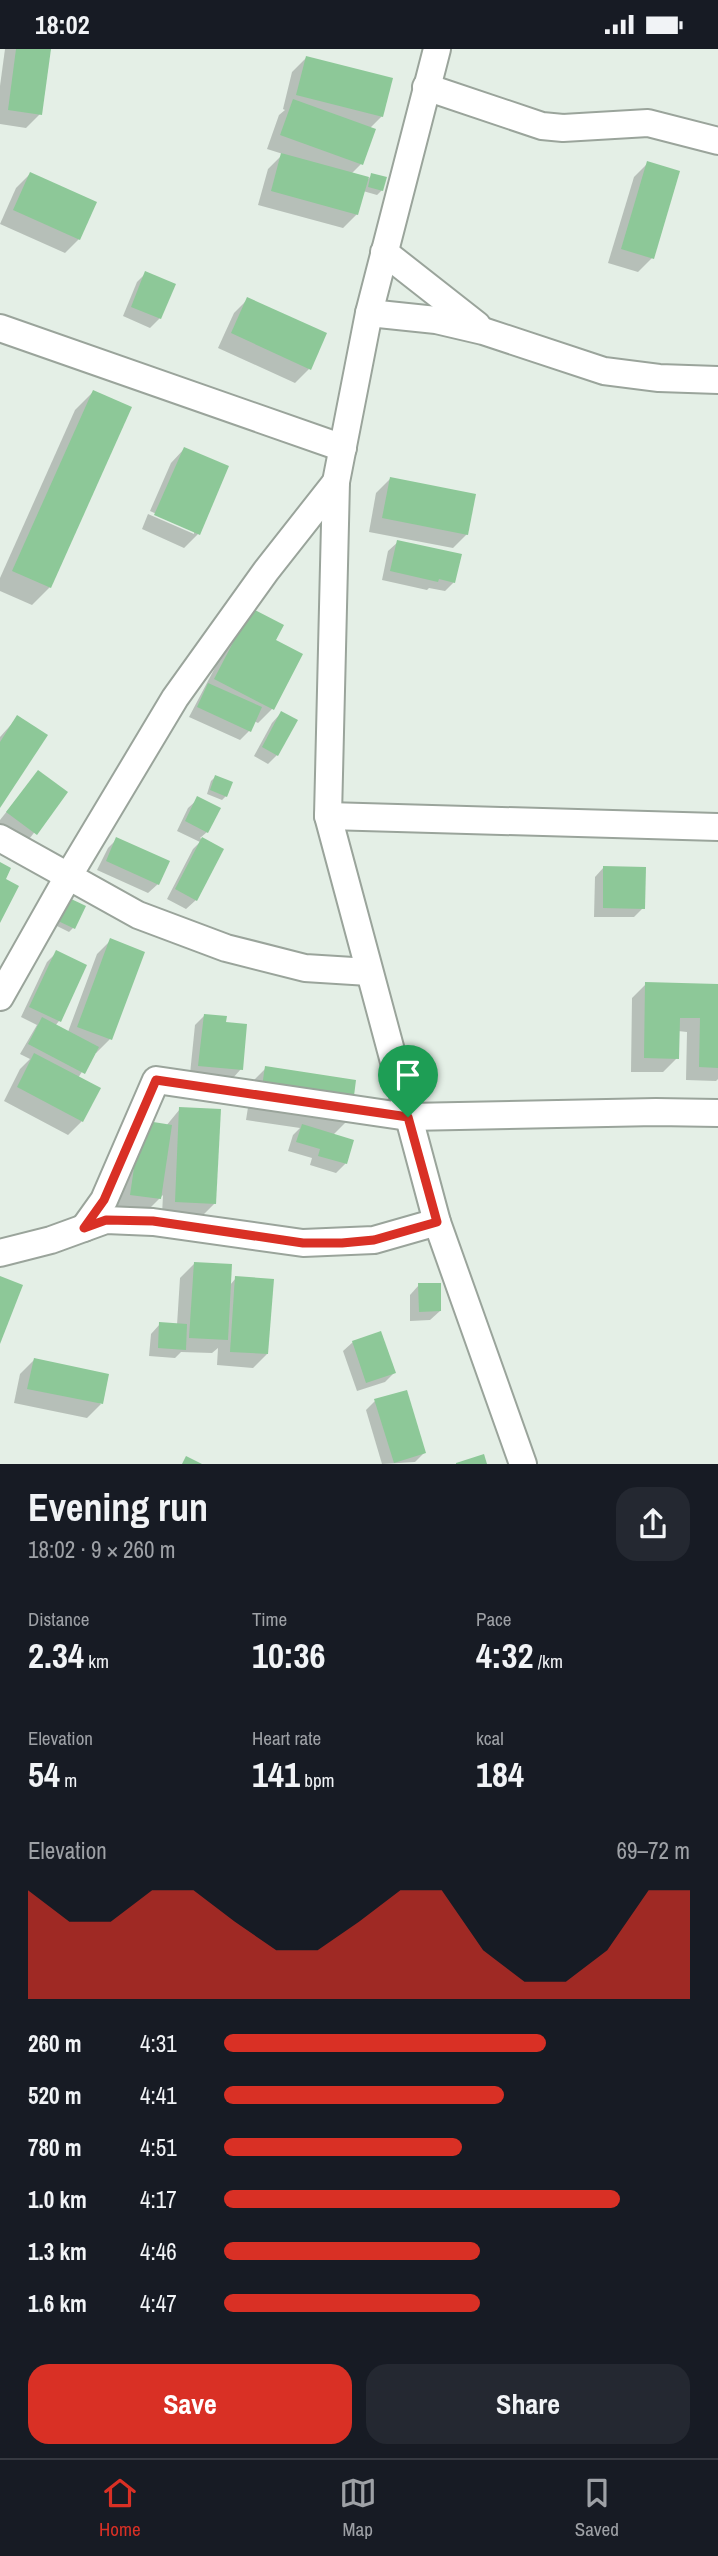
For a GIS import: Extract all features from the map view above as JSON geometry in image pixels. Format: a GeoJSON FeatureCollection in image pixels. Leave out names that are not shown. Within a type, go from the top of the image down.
{"type":"FeatureCollection","features":[{"type":"Feature","properties":{"kind":"street"},"geometry":{"type":"LineString","coordinates":[[432,50],[426,87],[369,313],[336,482],[328,816],[437,1222],[523,1464]]}},
{"type":"Feature","properties":{"kind":"street"},"geometry":{"type":"LineString","coordinates":[[426,87],[542,126],[563,128],[648,124],[718,141]]}},
{"type":"Feature","properties":{"kind":"street"},"geometry":{"type":"LineString","coordinates":[[384,252],[484,331]]}},
{"type":"Feature","properties":{"kind":"street"},"geometry":{"type":"LineString","coordinates":[[369,313],[436,320],[484,331],[604,371],[659,378],[718,380]]}},
{"type":"Feature","properties":{"kind":"street"},"geometry":{"type":"LineString","coordinates":[[0,328],[343,448]]}},
{"type":"Feature","properties":{"kind":"street"},"geometry":{"type":"LineString","coordinates":[[0,997],[175,698],[266,571],[336,482]]}},
{"type":"Feature","properties":{"kind":"street"},"geometry":{"type":"LineString","coordinates":[[328,816],[718,827]]}},
{"type":"Feature","properties":{"kind":"street"},"geometry":{"type":"LineString","coordinates":[[0,838],[138,915],[226,948],[305,968],[369,972]]}},
{"type":"Feature","properties":{"kind":"street"},"geometry":{"type":"LineString","coordinates":[[84,1228],[104,1200],[156,1080],[408,1117],[718,1113]]}},
{"type":"Feature","properties":{"kind":"street"},"geometry":{"type":"LineString","coordinates":[[0,1253],[106,1220],[153,1221],[303,1243],[374,1240],[437,1222]]}},
{"type":"Feature","properties":{"kind":"building"},"geometry":{"type":"Polygon","coordinates":[[[16,49],[51,49],[42,115],[8,110],[16,49]]]}},
{"type":"Feature","properties":{"kind":"building"},"geometry":{"type":"Polygon","coordinates":[[[306,56],[393,78],[383,117],[296,95],[306,56]]]}},
{"type":"Feature","properties":{"kind":"building"},"geometry":{"type":"Polygon","coordinates":[[[293,99],[376,129],[363,165],[280,135],[293,99]]]}},
{"type":"Feature","properties":{"kind":"building"},"geometry":{"type":"Polygon","coordinates":[[[281,153],[369,177],[358,215],[271,191],[281,153]]]}},
{"type":"Feature","properties":{"kind":"building"},"geometry":{"type":"Polygon","coordinates":[[[647,161],[680,171],[654,259],[621,249],[647,161]]]}},
{"type":"Feature","properties":{"kind":"building"},"geometry":{"type":"Polygon","coordinates":[[[30,172],[97,202],[80,240],[13,210],[30,172]]]}},
{"type":"Feature","properties":{"kind":"building"},"geometry":{"type":"Polygon","coordinates":[[[371,173],[387,177],[383,191],[368,187],[371,173]]]}},
{"type":"Feature","properties":{"kind":"building"},"geometry":{"type":"Polygon","coordinates":[[[145,271],[176,284],[161,319],[131,307],[145,271]]]}},
{"type":"Feature","properties":{"kind":"building"},"geometry":{"type":"Polygon","coordinates":[[[247,297],[327,333],[311,370],[231,333],[247,297]]]}},
{"type":"Feature","properties":{"kind":"building"},"geometry":{"type":"Polygon","coordinates":[[[93,390],[132,407],[51,588],[12,571],[93,390]]]}},
{"type":"Feature","properties":{"kind":"building"},"geometry":{"type":"Polygon","coordinates":[[[184,447],[229,466],[200,535],[154,515],[184,447]]]}},
{"type":"Feature","properties":{"kind":"building"},"geometry":{"type":"Polygon","coordinates":[[[390,477],[476,494],[468,535],[382,518],[390,477]]]}},
{"type":"Feature","properties":{"kind":"building"},"geometry":{"type":"Polygon","coordinates":[[[397,540],[462,554],[455,583],[439,579],[438,582],[390,571],[397,540]]]}},
{"type":"Feature","properties":{"kind":"building"},"geometry":{"type":"Polygon","coordinates":[[[251,608],[284,625],[276,640],[303,654],[274,710],[214,679],[251,608]]]}},
{"type":"Feature","properties":{"kind":"building"},"geometry":{"type":"Polygon","coordinates":[[[208,683],[262,707],[251,732],[197,707],[208,683]]]}},
{"type":"Feature","properties":{"kind":"building"},"geometry":{"type":"Polygon","coordinates":[[[281,711],[298,720],[278,756],[262,747],[281,711]]]}},
{"type":"Feature","properties":{"kind":"building"},"geometry":{"type":"Polygon","coordinates":[[[17,715],[48,735],[0,808],[0,742],[17,715]]]}},
{"type":"Feature","properties":{"kind":"building"},"geometry":{"type":"Polygon","coordinates":[[[38,770],[68,792],[37,835],[6,812],[38,770]]]}},
{"type":"Feature","properties":{"kind":"building"},"geometry":{"type":"Polygon","coordinates":[[[215,775],[233,782],[227,797],[210,790],[215,775]]]}},
{"type":"Feature","properties":{"kind":"building"},"geometry":{"type":"Polygon","coordinates":[[[197,796],[221,808],[208,833],[185,821],[197,796]]]}},
{"type":"Feature","properties":{"kind":"building"},"geometry":{"type":"Polygon","coordinates":[[[116,837],[170,861],[159,885],[106,861],[116,837]]]}},
{"type":"Feature","properties":{"kind":"building"},"geometry":{"type":"Polygon","coordinates":[[[202,837],[224,849],[197,901],[175,889],[202,837]]]}},
{"type":"Feature","properties":{"kind":"building"},"geometry":{"type":"Polygon","coordinates":[[[0,862],[11,868],[6,879],[19,886],[0,923],[0,862]]]}},
{"type":"Feature","properties":{"kind":"building"},"geometry":{"type":"Polygon","coordinates":[[[603,866],[646,867],[645,909],[603,908],[603,866]]]}},
{"type":"Feature","properties":{"kind":"building"},"geometry":{"type":"Polygon","coordinates":[[[67,897],[86,906],[75,929],[56,920],[67,897]]]}},
{"type":"Feature","properties":{"kind":"building"},"geometry":{"type":"Polygon","coordinates":[[[110,938],[145,952],[112,1040],[77,1027],[110,938]]]}},
{"type":"Feature","properties":{"kind":"building"},"geometry":{"type":"Polygon","coordinates":[[[56,950],[87,965],[61,1022],[29,1007],[56,950]]]}},
{"type":"Feature","properties":{"kind":"building"},"geometry":{"type":"Polygon","coordinates":[[[645,982],[718,984],[718,1068],[699,1067],[700,1018],[680,1018],[679,1059],[644,1058],[645,982]]]}},
{"type":"Feature","properties":{"kind":"building"},"geometry":{"type":"Polygon","coordinates":[[[204,1014],[227,1016],[226,1022],[247,1024],[243,1070],[198,1066],[204,1014]]]}},
{"type":"Feature","properties":{"kind":"building"},"geometry":{"type":"Polygon","coordinates":[[[42,1017],[99,1047],[85,1074],[28,1044],[42,1017]]]}},
{"type":"Feature","properties":{"kind":"building"},"geometry":{"type":"Polygon","coordinates":[[[34,1053],[101,1088],[83,1122],[17,1087],[34,1053]]]}},
{"type":"Feature","properties":{"kind":"building"},"geometry":{"type":"Polygon","coordinates":[[[265,1066],[356,1080],[351,1120],[259,1107],[265,1066]]]}},
{"type":"Feature","properties":{"kind":"building"},"geometry":{"type":"Polygon","coordinates":[[[179,1107],[221,1109],[216,1204],[175,1202],[179,1107]]]}},
{"type":"Feature","properties":{"kind":"building"},"geometry":{"type":"Polygon","coordinates":[[[141,1120],[172,1125],[161,1199],[130,1195],[141,1120]]]}},
{"type":"Feature","properties":{"kind":"building"},"geometry":{"type":"Polygon","coordinates":[[[302,1124],[354,1140],[347,1164],[318,1156],[320,1149],[296,1142],[302,1124]]]}},
{"type":"Feature","properties":{"kind":"building"},"geometry":{"type":"Polygon","coordinates":[[[194,1262],[232,1264],[228,1340],[189,1338],[194,1262]]]}},
{"type":"Feature","properties":{"kind":"building"},"geometry":{"type":"Polygon","coordinates":[[[0,1276],[23,1285],[0,1344],[0,1276]]]}},
{"type":"Feature","properties":{"kind":"building"},"geometry":{"type":"Polygon","coordinates":[[[235,1276],[274,1279],[268,1354],[230,1352],[235,1276]]]}},
{"type":"Feature","properties":{"kind":"building"},"geometry":{"type":"Polygon","coordinates":[[[418,1283],[441,1283],[441,1311],[419,1312],[418,1283]]]}},
{"type":"Feature","properties":{"kind":"building"},"geometry":{"type":"Polygon","coordinates":[[[159,1322],[187,1324],[186,1350],[158,1348],[159,1322]]]}},
{"type":"Feature","properties":{"kind":"building"},"geometry":{"type":"Polygon","coordinates":[[[381,1331],[396,1373],[366,1383],[352,1341],[381,1331]]]}},
{"type":"Feature","properties":{"kind":"building"},"geometry":{"type":"Polygon","coordinates":[[[34,1358],[109,1374],[103,1404],[27,1389],[34,1358]]]}},
{"type":"Feature","properties":{"kind":"building"},"geometry":{"type":"Polygon","coordinates":[[[407,1390],[426,1453],[394,1463],[374,1399],[407,1390]]]}},
{"type":"Feature","properties":{"kind":"building"},"geometry":{"type":"Polygon","coordinates":[[[484,1454],[487,1464],[456,1464],[456,1463],[484,1454]]]}},
{"type":"Feature","properties":{"kind":"building"},"geometry":{"type":"Polygon","coordinates":[[[186,1456],[202,1464],[182,1464],[186,1456]]]}},
{"type":"Feature","properties":{"kind":"route"},"geometry":{"type":"LineString","coordinates":[[156,1080],[408,1117],[437,1222],[374,1240],[342,1243],[303,1243],[153,1221],[106,1220],[84,1228],[104,1200],[156,1080]]}}]}
